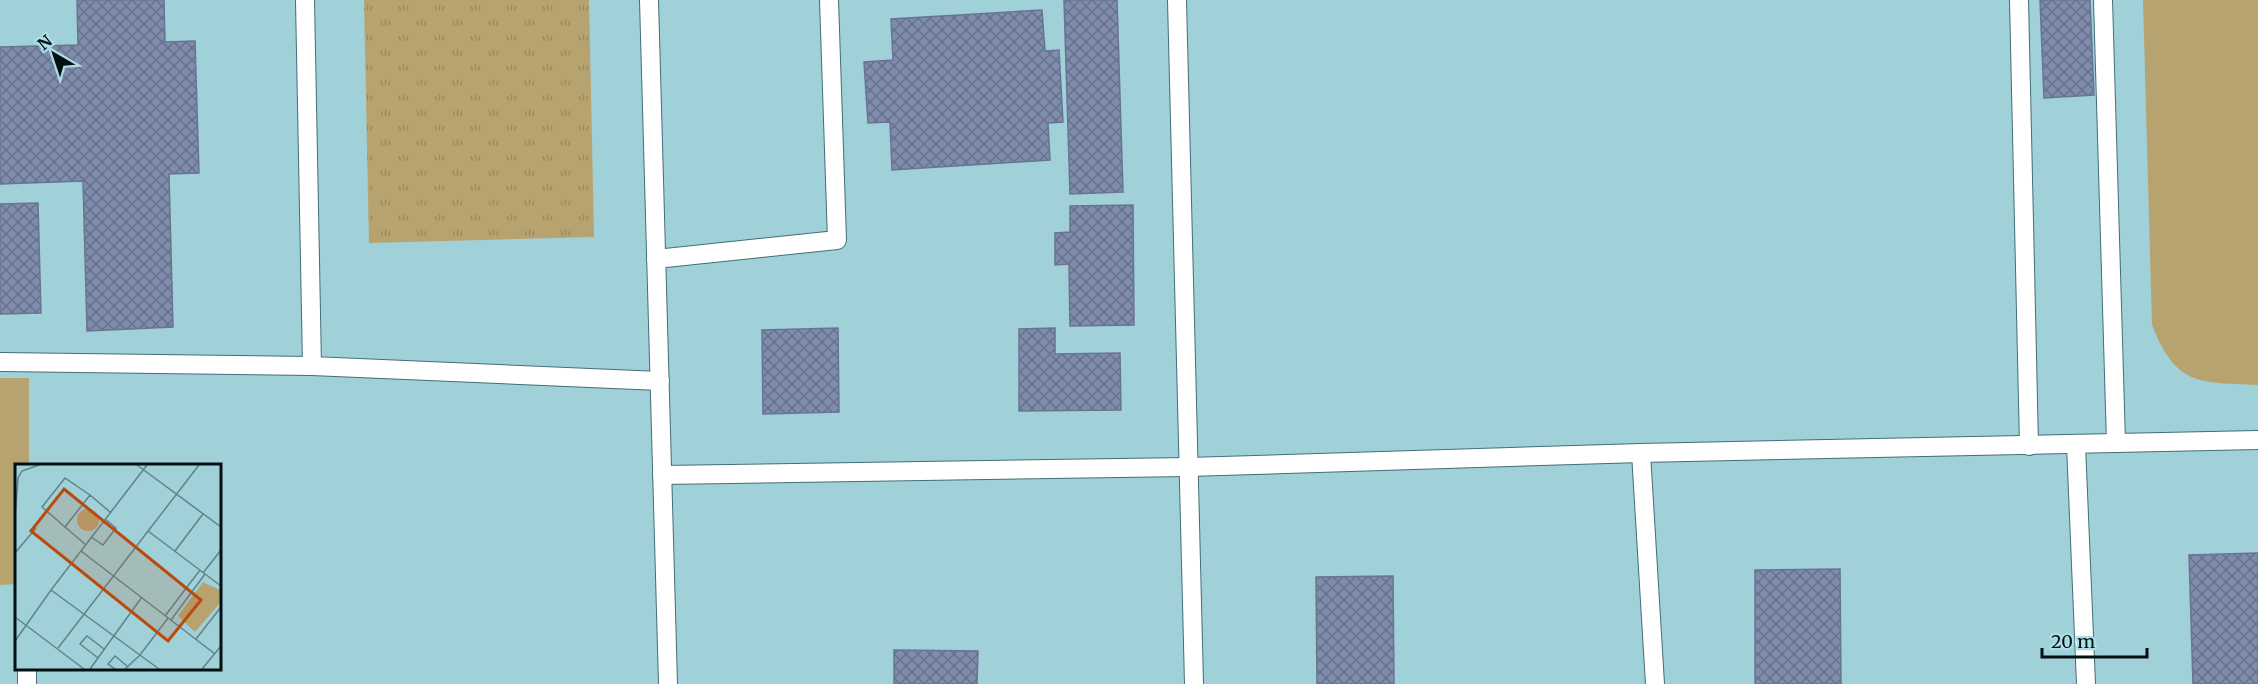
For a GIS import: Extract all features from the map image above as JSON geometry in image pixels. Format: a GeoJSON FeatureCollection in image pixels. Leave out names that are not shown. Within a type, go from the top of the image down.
{"type":"FeatureCollection","features":[{"type":"Feature","properties":{"kind":"lane"},"geometry":{"type":"LineString","coordinates":[[305,0],[312,366]]}},
{"type":"Feature","properties":{"kind":"lane"},"geometry":{"type":"LineString","coordinates":[[649,0],[668,684]]}},
{"type":"Feature","properties":{"kind":"lane"},"geometry":{"type":"LineString","coordinates":[[656,259],[837,240],[829,0]]}},
{"type":"Feature","properties":{"kind":"lane"},"geometry":{"type":"LineString","coordinates":[[1177,0],[1194,684]]}},
{"type":"Feature","properties":{"kind":"lane"},"geometry":{"type":"LineString","coordinates":[[2019,0],[2030,446]]}},
{"type":"Feature","properties":{"kind":"lane"},"geometry":{"type":"LineString","coordinates":[[2103,0],[2116,443]]}},
{"type":"Feature","properties":{"kind":"lane"},"geometry":{"type":"LineString","coordinates":[[0,362],[312,366],[660,381]]}},
{"type":"Feature","properties":{"kind":"lane"},"geometry":{"type":"LineString","coordinates":[[662,475],[1188,467],[1641,453],[2258,440]]}},
{"type":"Feature","properties":{"kind":"lane"},"geometry":{"type":"LineString","coordinates":[[2076,445],[2086,684]]}},
{"type":"Feature","properties":{"kind":"lane"},"geometry":{"type":"LineString","coordinates":[[1641,453],[1655,684]]}},
{"type":"Feature","properties":{"kind":"green space"},"geometry":{"type":"Polygon","coordinates":[[[364,0],[589,0],[594,237],[369,243],[364,0]]]}},
{"type":"Feature","properties":{"kind":"green space"},"geometry":{"type":"Polygon","coordinates":[[[2143,0],[2258,0],[2258,385],[2220,383],[2192,377],[2171,360],[2152,325],[2143,0]]]}},
{"type":"Feature","properties":{"kind":"green space"},"geometry":{"type":"Polygon","coordinates":[[[0,378],[29,378],[29,464],[15,464],[15,584],[0,585],[0,378]]]}},
{"type":"Feature","properties":{"kind":"building"},"geometry":{"type":"Polygon","coordinates":[[[77,0],[164,0],[165,42],[195,41],[199,173],[169,174],[173,327],[87,331],[83,181],[0,184],[0,47],[78,45],[77,0]]]}},
{"type":"Feature","properties":{"kind":"building"},"geometry":{"type":"Polygon","coordinates":[[[1064,0],[1117,0],[1123,192],[1070,194],[1064,0]]]}},
{"type":"Feature","properties":{"kind":"building"},"geometry":{"type":"Polygon","coordinates":[[[2040,0],[2090,0],[2094,95],[2044,98],[2040,0]]]}},
{"type":"Feature","properties":{"kind":"building"},"geometry":{"type":"Polygon","coordinates":[[[1042,10],[1045,51],[1059,50],[1063,122],[1048,123],[1050,160],[892,170],[890,122],[868,123],[864,62],[893,60],[891,19],[1042,10]]]}},
{"type":"Feature","properties":{"kind":"building"},"geometry":{"type":"Polygon","coordinates":[[[38,203],[41,313],[0,314],[0,204],[38,203]]]}},
{"type":"Feature","properties":{"kind":"building"},"geometry":{"type":"Polygon","coordinates":[[[1133,205],[1134,325],[1070,326],[1069,264],[1055,265],[1055,233],[1070,232],[1070,206],[1133,205]]]}},
{"type":"Feature","properties":{"kind":"building"},"geometry":{"type":"Polygon","coordinates":[[[838,328],[839,412],[763,414],[762,330],[838,328]]]}},
{"type":"Feature","properties":{"kind":"building"},"geometry":{"type":"Polygon","coordinates":[[[1055,328],[1055,354],[1120,353],[1121,410],[1019,411],[1019,329],[1055,328]]]}},
{"type":"Feature","properties":{"kind":"building"},"geometry":{"type":"Polygon","coordinates":[[[2258,553],[2258,684],[2193,684],[2189,555],[2258,553]]]}},
{"type":"Feature","properties":{"kind":"building"},"geometry":{"type":"Polygon","coordinates":[[[1840,569],[1841,684],[1755,684],[1755,570],[1840,569]]]}},
{"type":"Feature","properties":{"kind":"building"},"geometry":{"type":"Polygon","coordinates":[[[1393,576],[1394,684],[1317,684],[1316,577],[1393,576]]]}},
{"type":"Feature","properties":{"kind":"building"},"geometry":{"type":"Polygon","coordinates":[[[894,650],[978,651],[977,684],[894,684],[894,650]]]}}]}
